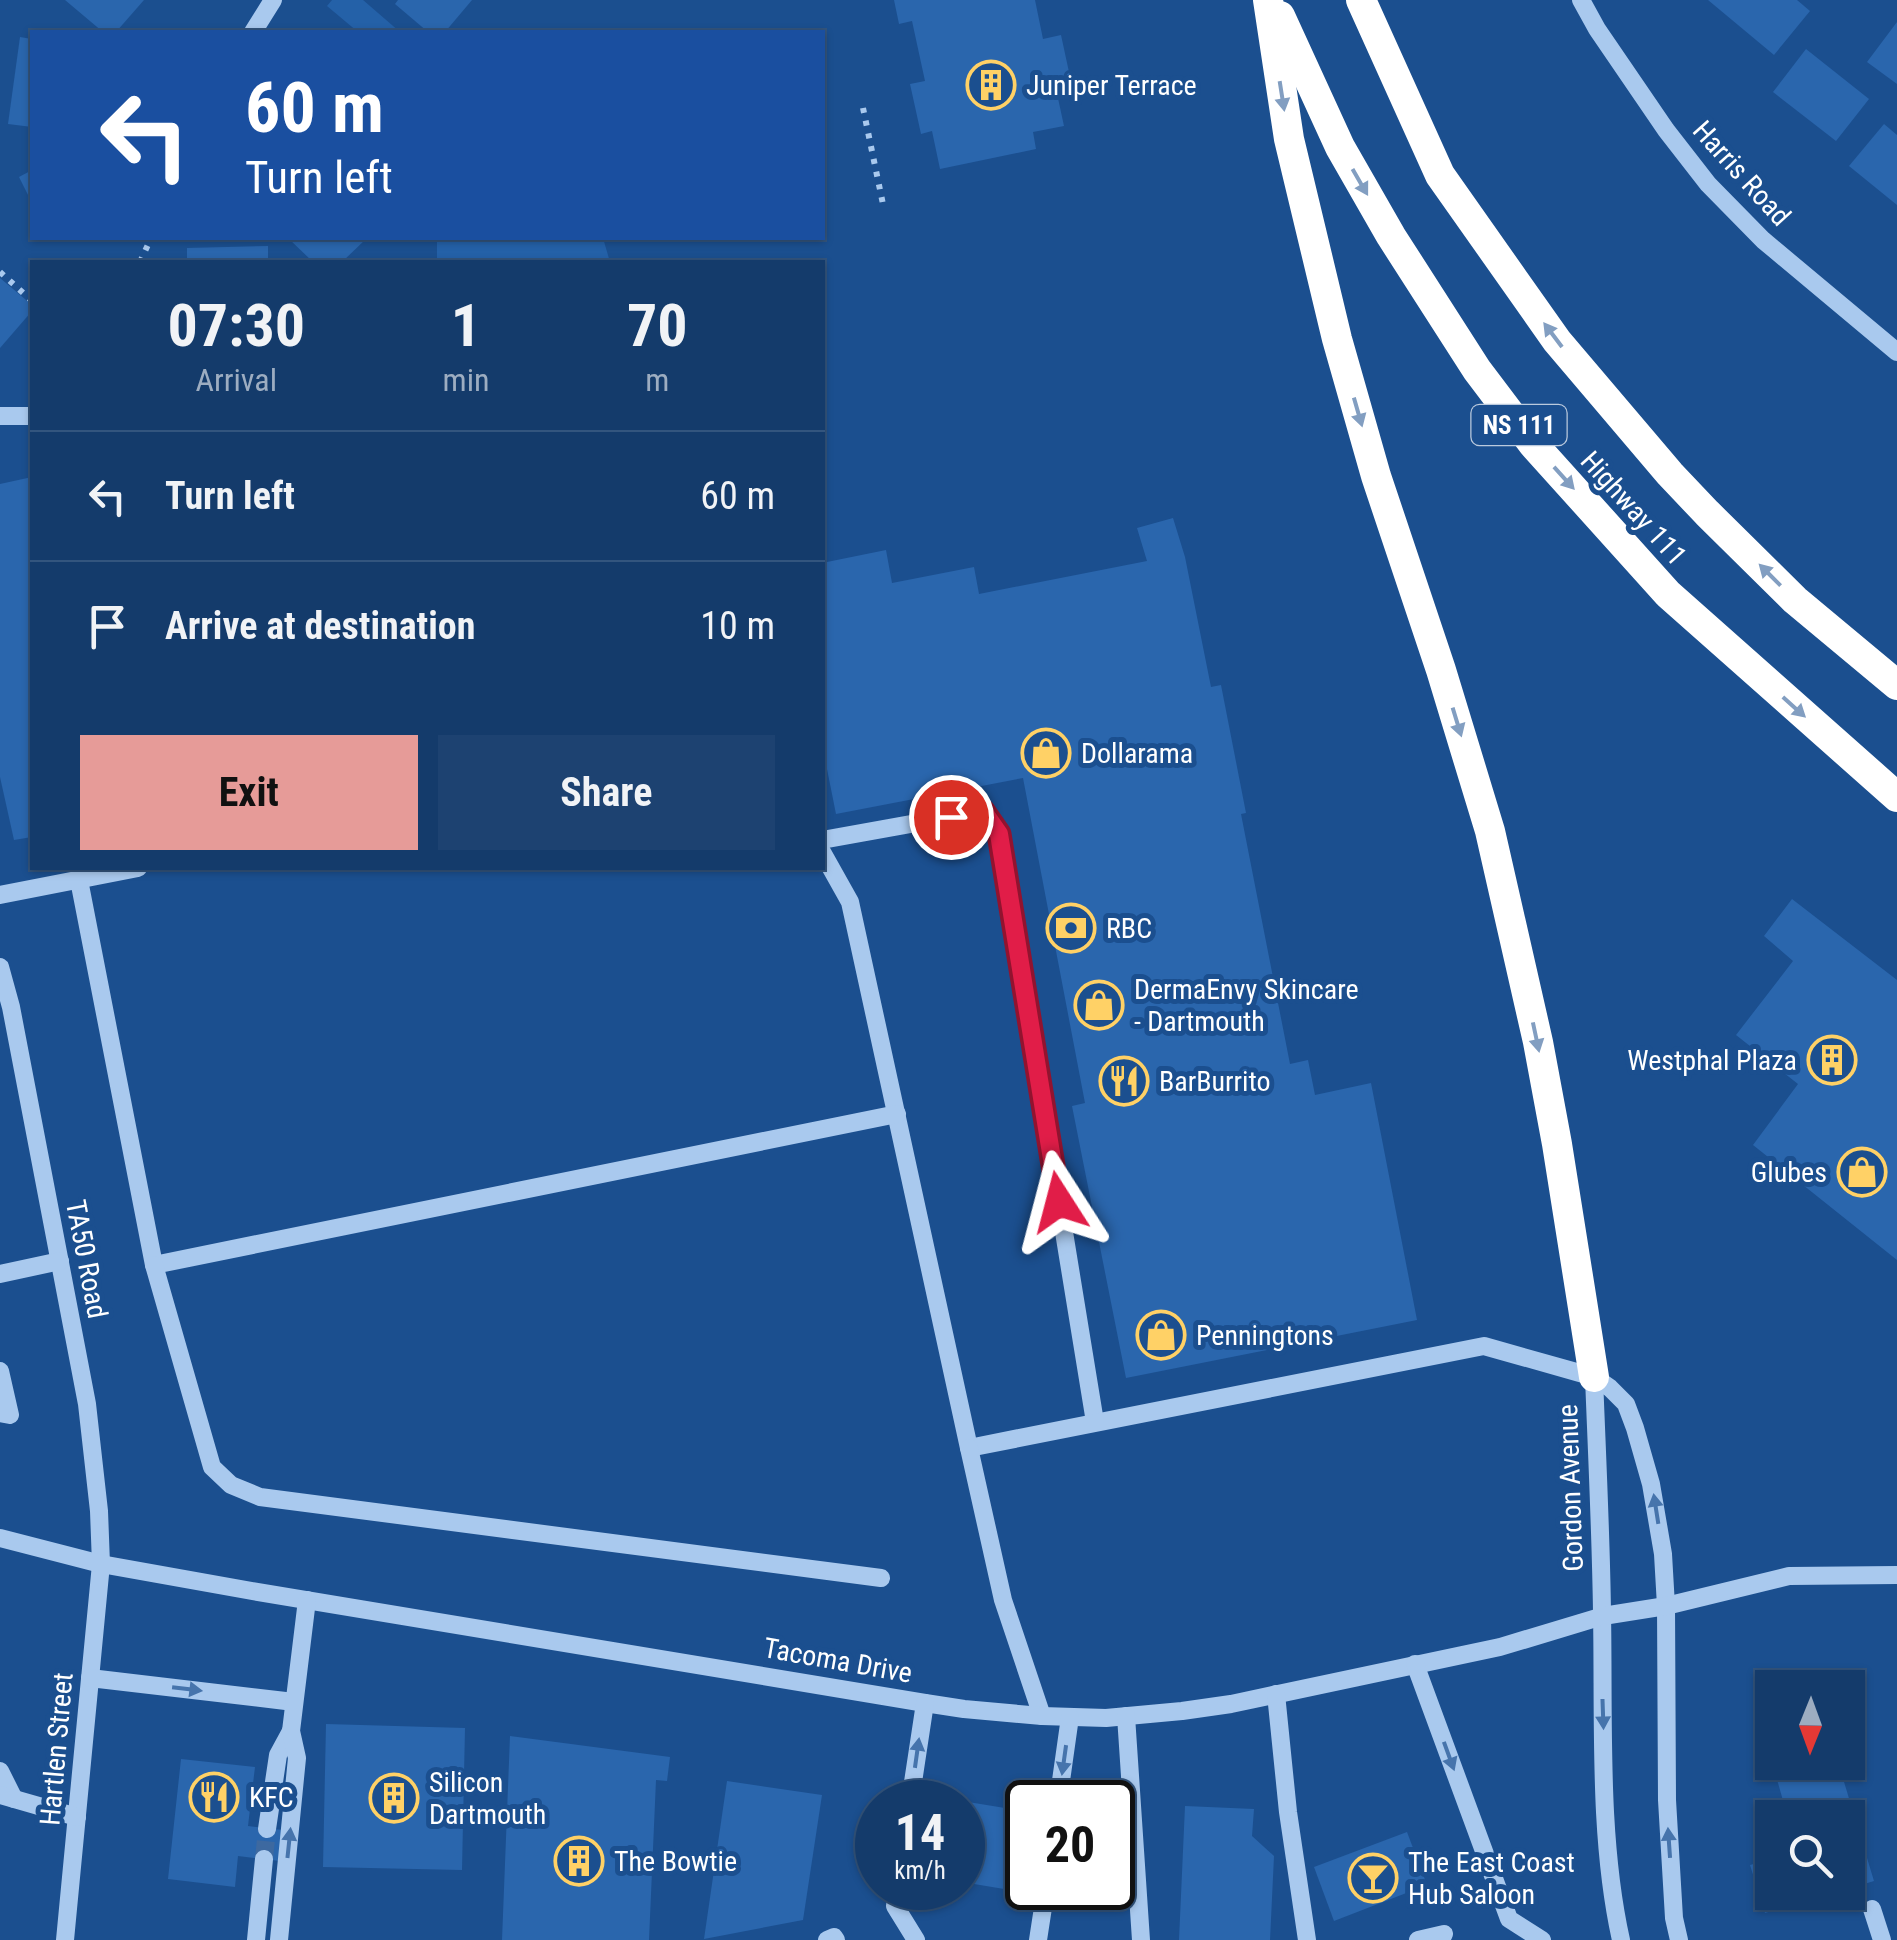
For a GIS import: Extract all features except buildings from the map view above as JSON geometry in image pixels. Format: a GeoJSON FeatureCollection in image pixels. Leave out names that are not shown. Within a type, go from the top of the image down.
{"type":"FeatureCollection","features":[{"type":"Feature","properties":{"kind":"highway","name":"Highway 111"},"geometry":{"type":"LineString","coordinates":[[1270,0],[1340,147],[1391,236],[1477,370],[1532,444],[1668,594],[1897,797]]}},
{"type":"Feature","properties":{"kind":"highway"},"geometry":{"type":"LineString","coordinates":[[1270,0],[1288,139],[1337,338],[1376,476],[1441,670],[1494,848],[1558,1144],[1594,1377]]}},
{"type":"Feature","properties":{"kind":"highway","name":"Highway 111"},"geometry":{"type":"LineString","coordinates":[[1361,0],[1440,175],[1556,341],[1682,487],[1795,600],[1897,685]]}},
{"type":"Feature","properties":{"kind":"street"},"geometry":{"type":"LineString","coordinates":[[254,30],[273,0]]}},
{"type":"Feature","properties":{"kind":"street","name":"Harris Road"},"geometry":{"type":"LineString","coordinates":[[1581,0],[1596,29],[1656,116],[1708,184],[1762,240],[1897,352]]}},
{"type":"Feature","properties":{"kind":"street"},"geometry":{"type":"LineString","coordinates":[[0,416],[30,416]]}},
{"type":"Feature","properties":{"kind":"street"},"geometry":{"type":"LineString","coordinates":[[825,839],[983,811],[999,834],[1095,1422]]}},
{"type":"Feature","properties":{"kind":"street"},"geometry":{"type":"LineString","coordinates":[[825,857],[850,902],[1002,1600],[1042,1716]]}},
{"type":"Feature","properties":{"kind":"street"},"geometry":{"type":"LineString","coordinates":[[0,894],[128,870]]}},
{"type":"Feature","properties":{"kind":"street"},"geometry":{"type":"LineString","coordinates":[[79,880],[154,1265],[212,1467],[231,1484],[260,1497],[881,1578]]}},
{"type":"Feature","properties":{"kind":"street","name":"TA50 Road"},"geometry":{"type":"LineString","coordinates":[[0,968],[12,1007],[87,1404],[97,1480],[101,1564]]}},
{"type":"Feature","properties":{"kind":"street"},"geometry":{"type":"LineString","coordinates":[[154,1265],[897,1114]]}},
{"type":"Feature","properties":{"kind":"street"},"geometry":{"type":"LineString","coordinates":[[0,1274],[60,1261]]}},
{"type":"Feature","properties":{"kind":"street"},"geometry":{"type":"LineString","coordinates":[[969,1448],[1484,1346],[1594,1377]]}},
{"type":"Feature","properties":{"kind":"street"},"geometry":{"type":"LineString","coordinates":[[0,1372],[10,1415],[0,1412]]}},
{"type":"Feature","properties":{"kind":"street","name":"Gordon Avenue"},"geometry":{"type":"LineString","coordinates":[[1594,1377],[1626,1404],[1652,1484],[1663,1554],[1666,1800],[1679,1940]]}},
{"type":"Feature","properties":{"kind":"street","name":"Gordon Avenue"},"geometry":{"type":"LineString","coordinates":[[1594,1377],[1606,1801],[1614,1908],[1621,1940]]}},
{"type":"Feature","properties":{"kind":"street","name":"Tacoma Drive"},"geometry":{"type":"LineString","coordinates":[[0,1538],[101,1564],[307,1600],[925,1703],[1070,1717],[1126,1716],[1276,1694],[1500,1647],[1602,1616],[1666,1606],[1789,1576],[1897,1575]]}},
{"type":"Feature","properties":{"kind":"street","name":"Hartlen Street"},"geometry":{"type":"LineString","coordinates":[[65,1940],[101,1564]]}},
{"type":"Feature","properties":{"kind":"street"},"geometry":{"type":"LineString","coordinates":[[280,1940],[297,1758],[291,1731],[307,1600]]}},
{"type":"Feature","properties":{"kind":"street"},"geometry":{"type":"LineString","coordinates":[[1415,1664],[1509,1919],[1542,1940]]}},
{"type":"Feature","properties":{"kind":"street"},"geometry":{"type":"LineString","coordinates":[[90,1678],[294,1702]]}},
{"type":"Feature","properties":{"kind":"street"},"geometry":{"type":"LineString","coordinates":[[1276,1694],[1307,1940]]}},
{"type":"Feature","properties":{"kind":"street"},"geometry":{"type":"LineString","coordinates":[[913,1780],[925,1703]]}},
{"type":"Feature","properties":{"kind":"street"},"geometry":{"type":"LineString","coordinates":[[1126,1716],[1141,1940]]}},
{"type":"Feature","properties":{"kind":"street"},"geometry":{"type":"LineString","coordinates":[[1061,1780],[1070,1717]]}},
{"type":"Feature","properties":{"kind":"street"},"geometry":{"type":"LineString","coordinates":[[267,1829],[278,1755],[291,1731]]}},
{"type":"Feature","properties":{"kind":"street"},"geometry":{"type":"LineString","coordinates":[[0,1772],[7,1797],[77,1817]]}},
{"type":"Feature","properties":{"kind":"street"},"geometry":{"type":"LineString","coordinates":[[256,1940],[264,1859]]}},
{"type":"Feature","properties":{"kind":"street"},"geometry":{"type":"LineString","coordinates":[[1872,1908],[1882,1940]]}},
{"type":"Feature","properties":{"kind":"street"},"geometry":{"type":"LineString","coordinates":[[897,1910],[916,1940]]}},
{"type":"Feature","properties":{"kind":"street"},"geometry":{"type":"LineString","coordinates":[[1038,1940],[1043,1910]]}},
{"type":"Feature","properties":{"kind":"street"},"geometry":{"type":"LineString","coordinates":[[1418,1940],[1444,1934]]}},
{"type":"Feature","properties":{"kind":"path"},"geometry":{"type":"LineString","coordinates":[[863,108],[884,209]]}},
{"type":"Feature","properties":{"kind":"path"},"geometry":{"type":"LineString","coordinates":[[0,272],[30,299]]}},
{"type":"Feature","properties":{"kind":"shaded area"},"geometry":{"type":"Polygon","coordinates":[[[332,0],[363,0],[398,30],[356,30],[327,6],[332,0]]]}},
{"type":"Feature","properties":{"kind":"shaded area"},"geometry":{"type":"Polygon","coordinates":[[[437,240],[604,240],[609,260],[437,260],[437,240]]]}},
{"type":"Feature","properties":{"kind":"tunnel"},"geometry":{"type":"LineString","coordinates":[[264,1859],[267,1829]]}},
{"type":"Feature","properties":{"kind":"place","name":"Juniper Terrace"},"geometry":{"type":"Point","coordinates":[991,85]}},
{"type":"Feature","properties":{"kind":"place","name":"Dollarama"},"geometry":{"type":"Point","coordinates":[1046,753]}},
{"type":"Feature","properties":{"kind":"place","name":"RBC"},"geometry":{"type":"Point","coordinates":[1071,928]}},
{"type":"Feature","properties":{"kind":"place","name":"DermaEnvy Skincare - Dartmouth"},"geometry":{"type":"Point","coordinates":[1099,1005]}},
{"type":"Feature","properties":{"kind":"place","name":"Westphal Plaza"},"geometry":{"type":"Point","coordinates":[1832,1060]}},
{"type":"Feature","properties":{"kind":"place","name":"BarBurrito"},"geometry":{"type":"Point","coordinates":[1124,1081]}},
{"type":"Feature","properties":{"kind":"place","name":"Glubes"},"geometry":{"type":"Point","coordinates":[1862,1172]}},
{"type":"Feature","properties":{"kind":"place","name":"Penningtons"},"geometry":{"type":"Point","coordinates":[1161,1335]}},
{"type":"Feature","properties":{"kind":"place","name":"KFC"},"geometry":{"type":"Point","coordinates":[214,1797]}},
{"type":"Feature","properties":{"kind":"place","name":"Silicon Dartmouth"},"geometry":{"type":"Point","coordinates":[394,1798]}},
{"type":"Feature","properties":{"kind":"place","name":"The Bowtie"},"geometry":{"type":"Point","coordinates":[579,1861]}},
{"type":"Feature","properties":{"kind":"place","name":"The East Coast Hub Saloon"},"geometry":{"type":"Point","coordinates":[1373,1878]}},
{"type":"Feature","properties":{"kind":"route"},"geometry":{"type":"LineString","coordinates":[[951,817],[983,811],[999,834],[1059,1202]]}}]}
